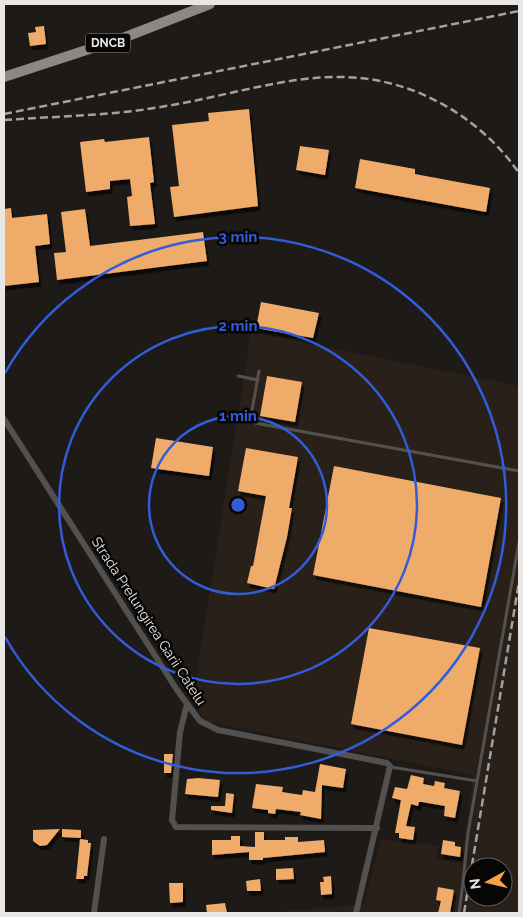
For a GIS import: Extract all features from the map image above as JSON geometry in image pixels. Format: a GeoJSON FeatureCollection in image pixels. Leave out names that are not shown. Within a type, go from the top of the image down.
{"type":"FeatureCollection","features":[{"type":"Feature","properties":{"kind":"main road","name":"DNCB"},"geometry":{"type":"LineString","coordinates":[[4,77],[123,38],[210,4]]}},
{"type":"Feature","properties":{"kind":"street","name":"Strada Prelungirea Garii Catelu"},"geometry":{"type":"LineString","coordinates":[[4,419],[187,704],[200,721],[218,730],[387,763],[390,766]]}},
{"type":"Feature","properties":{"kind":"street"},"geometry":{"type":"LineString","coordinates":[[187,704],[179,742],[172,820],[176,827],[377,828]]}},
{"type":"Feature","properties":{"kind":"street"},"geometry":{"type":"LineString","coordinates":[[356,913],[390,766]]}},
{"type":"Feature","properties":{"kind":"street"},"geometry":{"type":"LineString","coordinates":[[94,913],[104,839]]}},
{"type":"Feature","properties":{"kind":"lane"},"geometry":{"type":"LineString","coordinates":[[259,372],[251,416],[255,423],[519,471]]}},
{"type":"Feature","properties":{"kind":"lane"},"geometry":{"type":"LineString","coordinates":[[238,376],[258,380]]}},
{"type":"Feature","properties":{"kind":"lane"},"geometry":{"type":"LineString","coordinates":[[459,913],[477,781],[519,542]]}},
{"type":"Feature","properties":{"kind":"lane"},"geometry":{"type":"LineString","coordinates":[[390,766],[477,781]]}},
{"type":"Feature","properties":{"kind":"shaded area"},"geometry":{"type":"Polygon","coordinates":[[[251,332],[519,386],[519,913],[265,913],[364,904],[381,839],[438,846],[436,859],[461,863],[473,775],[204,721],[193,698],[251,332]]]}},
{"type":"Feature","properties":{"kind":"building"},"geometry":{"type":"Polygon","coordinates":[[[44,26],[46,44],[30,46],[28,33],[36,32],[35,27],[44,26]]]}},
{"type":"Feature","properties":{"kind":"building"},"geometry":{"type":"Polygon","coordinates":[[[249,109],[258,206],[174,217],[170,187],[179,186],[172,125],[209,121],[208,113],[249,109]]]}},
{"type":"Feature","properties":{"kind":"building"},"geometry":{"type":"Polygon","coordinates":[[[149,137],[154,182],[150,183],[155,224],[130,226],[127,197],[132,196],[130,179],[110,181],[110,189],[86,192],[80,142],[104,139],[105,142],[149,137]]]}},
{"type":"Feature","properties":{"kind":"building"},"geometry":{"type":"Polygon","coordinates":[[[300,146],[329,150],[325,175],[296,170],[300,146]]]}},
{"type":"Feature","properties":{"kind":"building"},"geometry":{"type":"Polygon","coordinates":[[[360,159],[415,169],[415,174],[490,188],[486,212],[355,188],[360,159]]]}},
{"type":"Feature","properties":{"kind":"building"},"geometry":{"type":"Polygon","coordinates":[[[11,208],[12,218],[47,214],[50,244],[35,246],[39,282],[4,286],[4,209],[11,208]]]}},
{"type":"Feature","properties":{"kind":"building"},"geometry":{"type":"Polygon","coordinates":[[[85,209],[90,246],[203,232],[207,261],[57,280],[54,253],[66,252],[61,212],[85,209]]]}},
{"type":"Feature","properties":{"kind":"building"},"geometry":{"type":"Polygon","coordinates":[[[261,302],[319,313],[313,338],[256,328],[261,302]]]}},
{"type":"Feature","properties":{"kind":"building"},"geometry":{"type":"Polygon","coordinates":[[[267,376],[302,382],[295,422],[260,416],[267,376]]]}},
{"type":"Feature","properties":{"kind":"building"},"geometry":{"type":"Polygon","coordinates":[[[156,438],[213,447],[209,476],[151,468],[156,438]]]}},
{"type":"Feature","properties":{"kind":"building"},"geometry":{"type":"Polygon","coordinates":[[[246,448],[298,457],[289,508],[292,508],[287,537],[274,589],[247,583],[251,566],[253,566],[266,496],[238,491],[246,448]]]}},
{"type":"Feature","properties":{"kind":"building"},"geometry":{"type":"Polygon","coordinates":[[[334,466],[501,498],[481,607],[313,575],[334,466]]]}},
{"type":"Feature","properties":{"kind":"building"},"geometry":{"type":"Polygon","coordinates":[[[369,628],[480,648],[462,745],[351,724],[369,628]]]}},
{"type":"Feature","properties":{"kind":"building"},"geometry":{"type":"Polygon","coordinates":[[[164,754],[173,754],[171,773],[164,773],[164,754]]]}},
{"type":"Feature","properties":{"kind":"building"},"geometry":{"type":"Polygon","coordinates":[[[320,764],[346,769],[343,788],[322,785],[321,819],[300,815],[301,812],[276,809],[275,814],[268,813],[268,810],[252,808],[256,784],[283,787],[282,792],[302,795],[303,790],[315,792],[320,764]]]}},
{"type":"Feature","properties":{"kind":"building"},"geometry":{"type":"Polygon","coordinates":[[[411,775],[424,778],[423,784],[434,786],[435,781],[445,783],[444,788],[460,791],[455,818],[444,816],[445,806],[422,802],[419,802],[418,806],[411,804],[406,826],[415,827],[413,840],[399,838],[399,833],[395,833],[401,800],[392,798],[395,787],[407,789],[411,775]]]}},
{"type":"Feature","properties":{"kind":"building"},"geometry":{"type":"Polygon","coordinates":[[[187,779],[220,780],[218,797],[185,794],[187,779]]]}},
{"type":"Feature","properties":{"kind":"building"},"geometry":{"type":"Polygon","coordinates":[[[226,793],[234,794],[232,813],[211,810],[211,806],[225,806],[226,793]]]}},
{"type":"Feature","properties":{"kind":"building"},"geometry":{"type":"Polygon","coordinates":[[[60,829],[47,845],[40,846],[33,841],[33,830],[60,829]]]}},
{"type":"Feature","properties":{"kind":"building"},"geometry":{"type":"Polygon","coordinates":[[[62,829],[81,830],[81,838],[62,837],[62,829]]]}},
{"type":"Feature","properties":{"kind":"building"},"geometry":{"type":"Polygon","coordinates":[[[255,832],[264,832],[264,840],[285,840],[285,837],[298,837],[298,842],[324,840],[325,852],[263,858],[263,860],[249,860],[249,852],[212,855],[212,840],[231,840],[231,836],[240,836],[240,846],[255,847],[255,832]]]}},
{"type":"Feature","properties":{"kind":"building"},"geometry":{"type":"Polygon","coordinates":[[[80,839],[88,840],[88,843],[91,843],[87,876],[84,876],[84,879],[76,879],[80,839]]]}},
{"type":"Feature","properties":{"kind":"building"},"geometry":{"type":"Polygon","coordinates":[[[443,840],[455,842],[455,846],[461,847],[460,857],[441,854],[443,840]]]}},
{"type":"Feature","properties":{"kind":"building"},"geometry":{"type":"Polygon","coordinates":[[[293,868],[294,879],[276,880],[276,869],[293,868]]]}},
{"type":"Feature","properties":{"kind":"building"},"geometry":{"type":"Polygon","coordinates":[[[331,876],[332,894],[321,895],[320,882],[324,882],[323,877],[331,876]]]}},
{"type":"Feature","properties":{"kind":"building"},"geometry":{"type":"Polygon","coordinates":[[[260,879],[261,891],[247,891],[246,881],[260,879]]]}},
{"type":"Feature","properties":{"kind":"building"},"geometry":{"type":"Polygon","coordinates":[[[169,883],[183,883],[183,902],[170,903],[169,883]]]}},
{"type":"Feature","properties":{"kind":"building"},"geometry":{"type":"Polygon","coordinates":[[[438,887],[454,890],[450,913],[438,913],[441,901],[436,900],[438,887]]]}},
{"type":"Feature","properties":{"kind":"building"},"geometry":{"type":"Polygon","coordinates":[[[225,903],[227,913],[207,913],[206,905],[225,903]]]}},
{"type":"Feature","properties":{"kind":"railway"},"geometry":{"type":"LineString","coordinates":[[4,114],[519,11]]}},
{"type":"Feature","properties":{"kind":"railway"},"geometry":{"type":"LineString","coordinates":[[4,120],[105,114],[146,109],[295,80],[338,77],[365,78],[391,83],[416,92],[440,103],[463,117],[484,133],[503,152],[519,173]]}},
{"type":"Feature","properties":{"kind":"railway"},"geometry":{"type":"LineString","coordinates":[[464,913],[519,582]]}}]}
